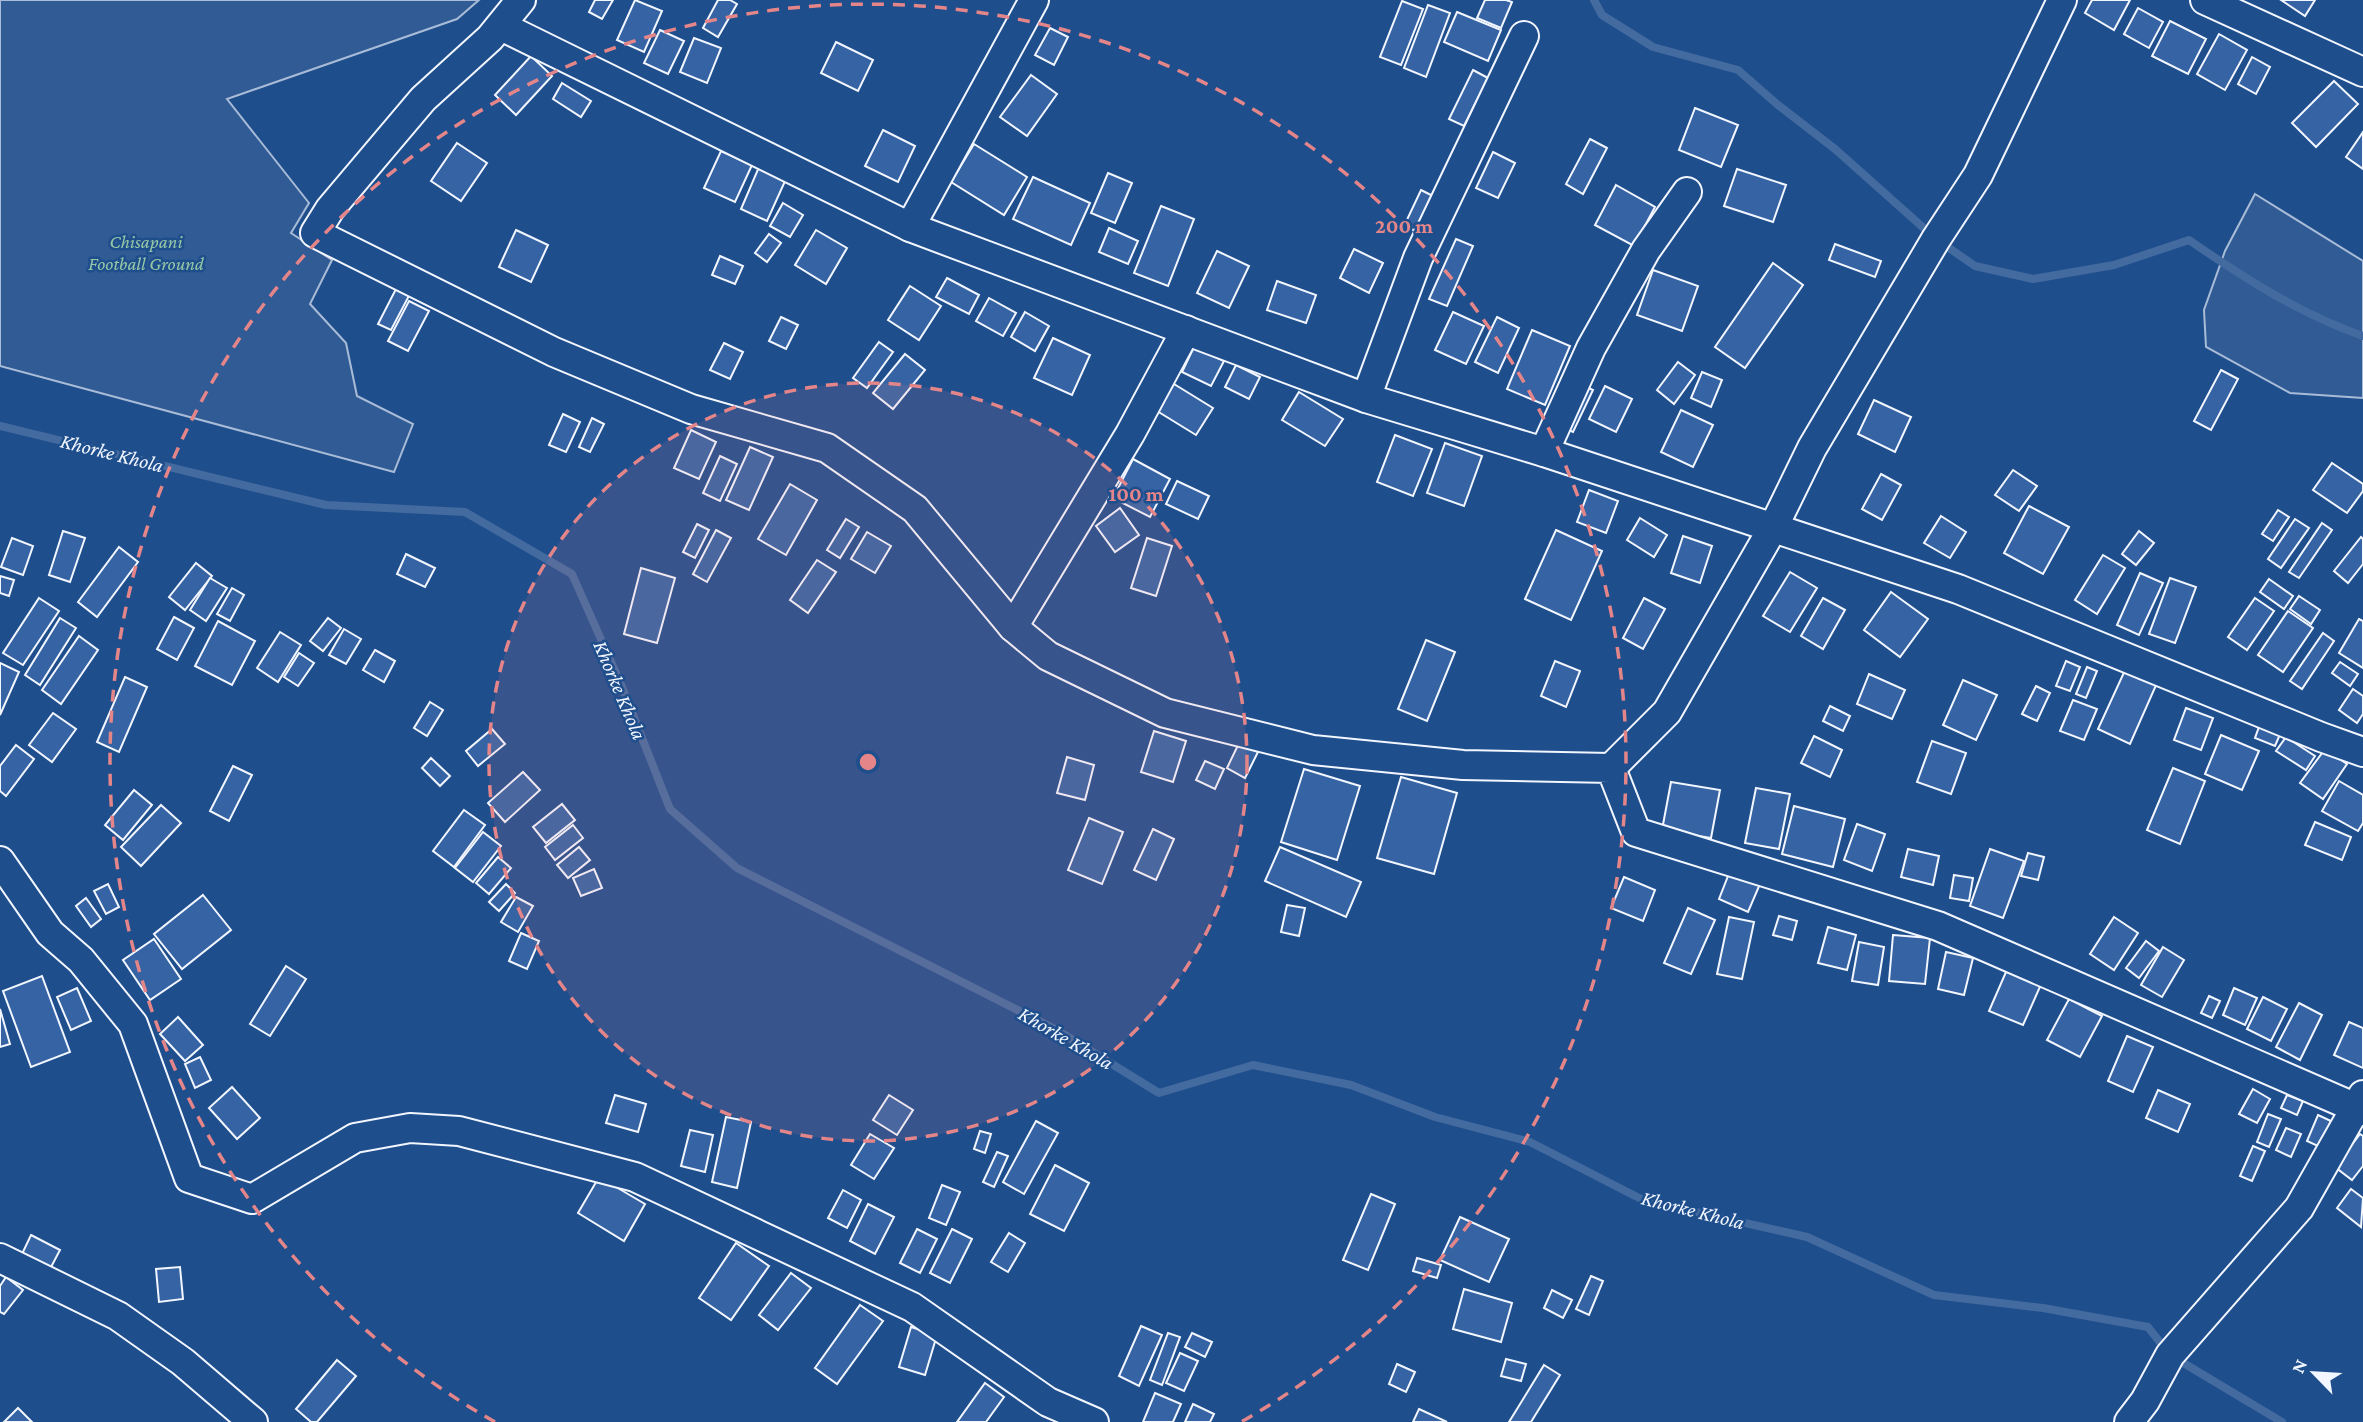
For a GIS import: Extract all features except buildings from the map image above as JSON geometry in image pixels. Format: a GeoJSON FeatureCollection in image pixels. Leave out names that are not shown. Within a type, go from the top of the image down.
{"type":"FeatureCollection","features":[{"type":"Feature","properties":{"kind":"street"},"geometry":{"type":"LineString","coordinates":[[521,0],[501,26],[471,57],[423,99],[330,209],[315,233],[566,358],[691,409],[827,448],[915,509],[1013,627],[1048,656],[1165,713],[1313,750],[1463,765],[1612,768],[1667,712],[1774,526],[1819,437],[1936,239],[1978,175],[2062,0]]}},
{"type":"Feature","properties":{"kind":"street"},"geometry":{"type":"LineString","coordinates":[[910,228],[1034,0]]}},
{"type":"Feature","properties":{"kind":"street"},"geometry":{"type":"LineString","coordinates":[[2205,0],[2363,72]]}},
{"type":"Feature","properties":{"kind":"street"},"geometry":{"type":"LineString","coordinates":[[501,26],[910,228],[1366,398],[1774,526],[1958,589],[2297,728],[2363,752]]}},
{"type":"Feature","properties":{"kind":"street"},"geometry":{"type":"LineString","coordinates":[[1366,398],[1418,258],[1524,36]]}},
{"type":"Feature","properties":{"kind":"street"},"geometry":{"type":"LineString","coordinates":[[1544,452],[1604,325],[1646,250],[1687,192]]}},
{"type":"Feature","properties":{"kind":"street"},"geometry":{"type":"LineString","coordinates":[[1013,627],[1130,435],[1186,330]]}},
{"type":"Feature","properties":{"kind":"street"},"geometry":{"type":"LineString","coordinates":[[1612,768],[1636,832],[1938,926],[2361,1105],[2299,1208],[2170,1355],[2145,1401],[2129,1422]]}},
{"type":"Feature","properties":{"kind":"street"},"geometry":{"type":"LineString","coordinates":[[0,861],[50,933],[81,960],[133,1024],[189,1178],[252,1199],[355,1138],[410,1128],[459,1132],[635,1177],[912,1307],[1048,1402],[1094,1422]]}},
{"type":"Feature","properties":{"kind":"street"},"geometry":{"type":"LineString","coordinates":[[0,1258],[118,1316],[183,1362],[253,1422]]}},
{"type":"Feature","properties":{"kind":"shaded area","name":"Chisapani Football Ground"},"geometry":{"type":"Polygon","coordinates":[[[0,0],[479,0],[457,19],[227,99],[309,203],[291,233],[332,260],[310,304],[346,343],[357,396],[413,424],[394,472],[0,366],[0,0]]]}},
{"type":"Feature","properties":{"kind":"shaded area"},"geometry":{"type":"Polygon","coordinates":[[[2255,194],[2363,261],[2363,398],[2290,393],[2206,347],[2204,310],[2225,251],[2255,194]]]}},
{"type":"Feature","properties":{"kind":"waterway"},"geometry":{"type":"LineString","coordinates":[[1594,0],[1602,15],[1653,47],[1738,70],[1835,149],[1936,239],[1975,266],[2033,279],[2114,265],[2189,240],[2273,294],[2317,317],[2363,336]]}},
{"type":"Feature","properties":{"kind":"waterway","name":"Khorke Khola"},"geometry":{"type":"LineString","coordinates":[[0,426],[326,505],[465,512],[572,574],[620,682],[670,809],[737,868],[1055,1029],[1159,1093],[1253,1065],[1351,1085],[1435,1117],[1530,1142],[1643,1200],[1807,1237],[1934,1295],[2043,1308],[2148,1327],[2170,1355],[2282,1422]]}}]}
